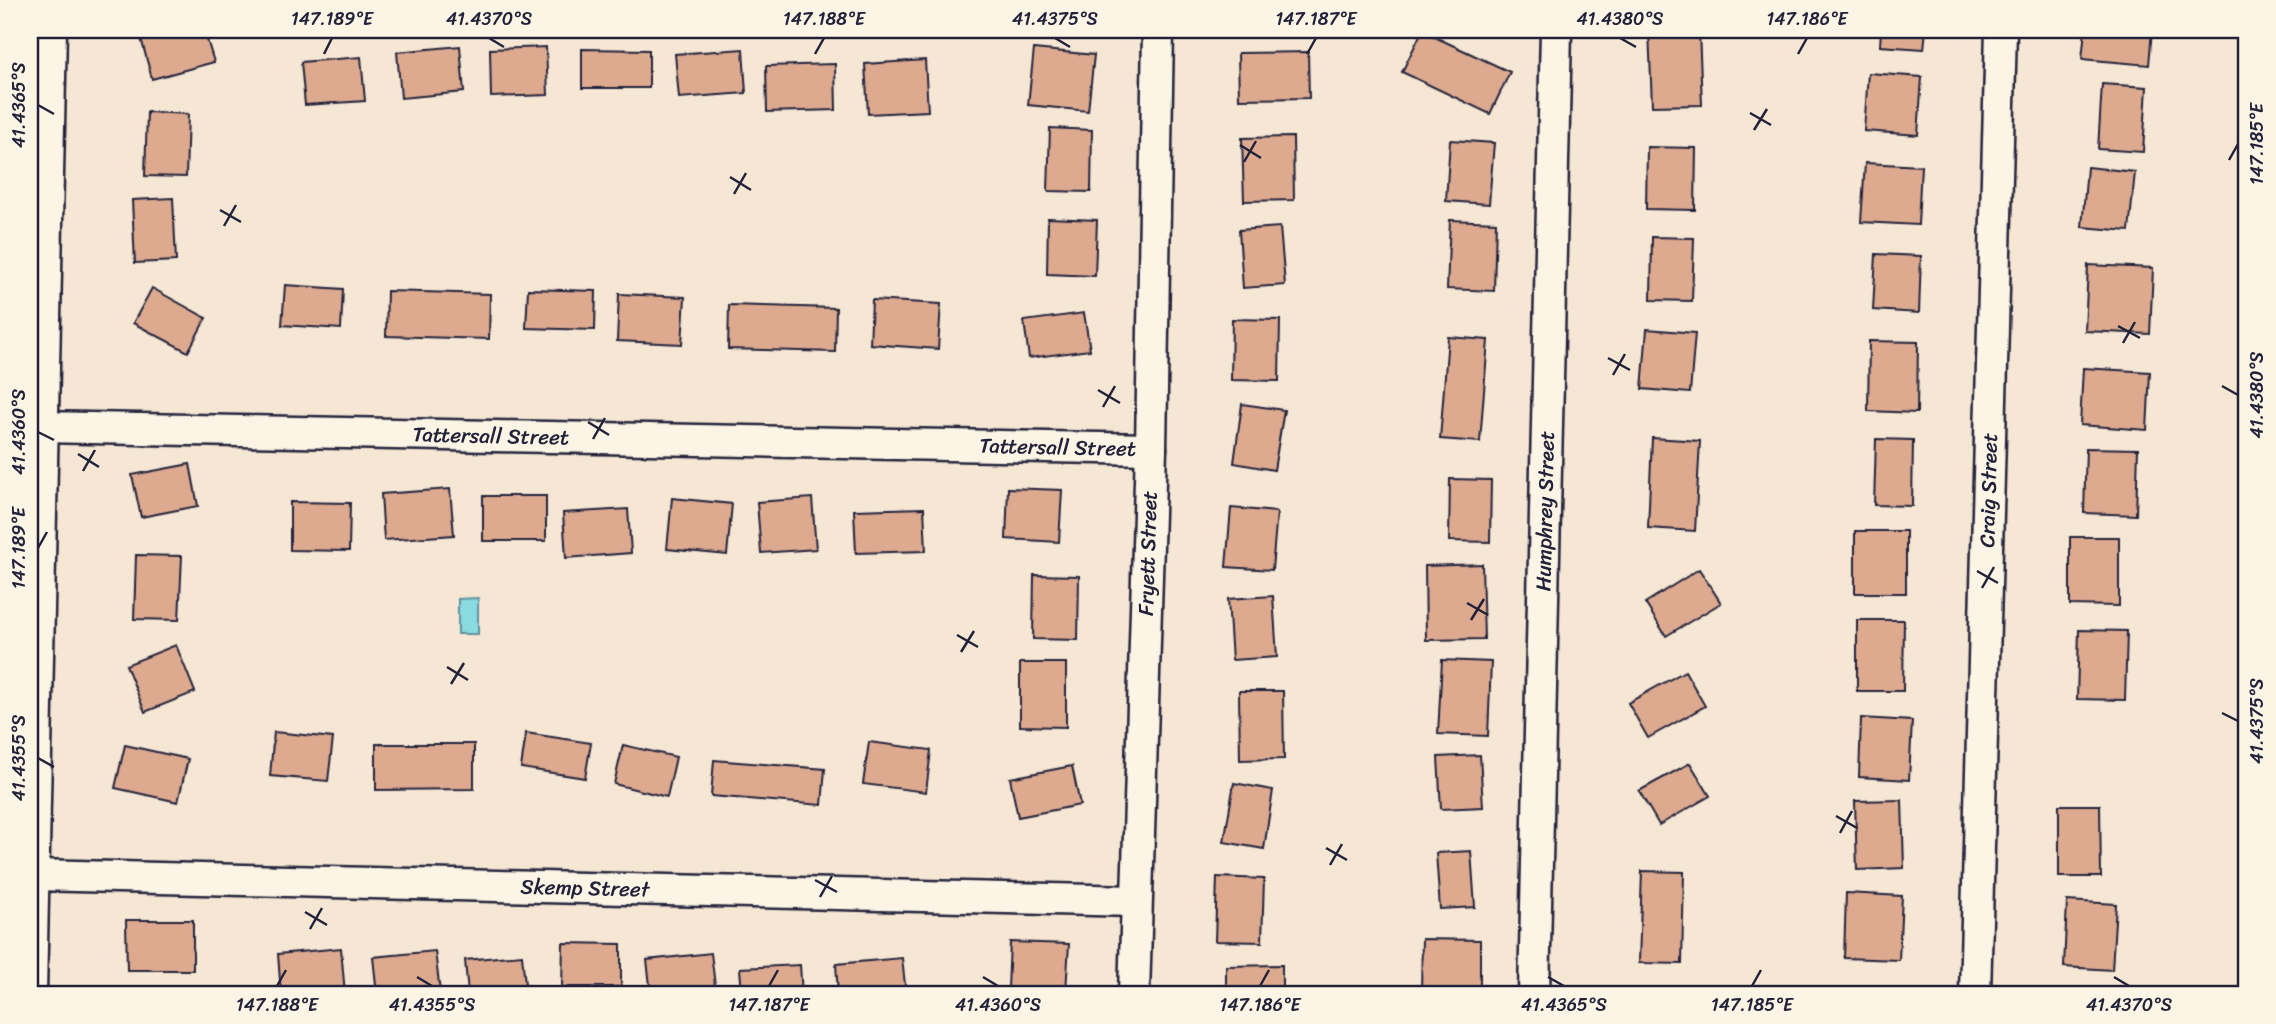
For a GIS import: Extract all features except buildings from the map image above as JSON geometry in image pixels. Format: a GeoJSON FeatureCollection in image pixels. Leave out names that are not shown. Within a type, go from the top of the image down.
{"type":"FeatureCollection","features":[{"type":"Feature","properties":{"kind":"street"},"geometry":{"type":"LineString","coordinates":[[31,994],[51,30]]}},
{"type":"Feature","properties":{"kind":"street","name":"Fryett Street"},"geometry":{"type":"LineString","coordinates":[[1134,994],[1151,449],[1158,30]]}},
{"type":"Feature","properties":{"kind":"street","name":"Humphrey Street"},"geometry":{"type":"LineString","coordinates":[[1534,994],[1556,30]]}},
{"type":"Feature","properties":{"kind":"street","name":"Craig Street"},"geometry":{"type":"LineString","coordinates":[[1975,994],[2001,30]]}},
{"type":"Feature","properties":{"kind":"street","name":"Tattersall Street"},"geometry":{"type":"LineString","coordinates":[[41,427],[1151,449]]}},
{"type":"Feature","properties":{"kind":"street","name":"Skemp Street"},"geometry":{"type":"LineString","coordinates":[[34,874],[1136,901]]}},
{"type":"Feature","properties":{"kind":"water"},"geometry":{"type":"Polygon","coordinates":[[[478,598],[478,634],[458,634],[458,599],[478,598]]]}}]}
